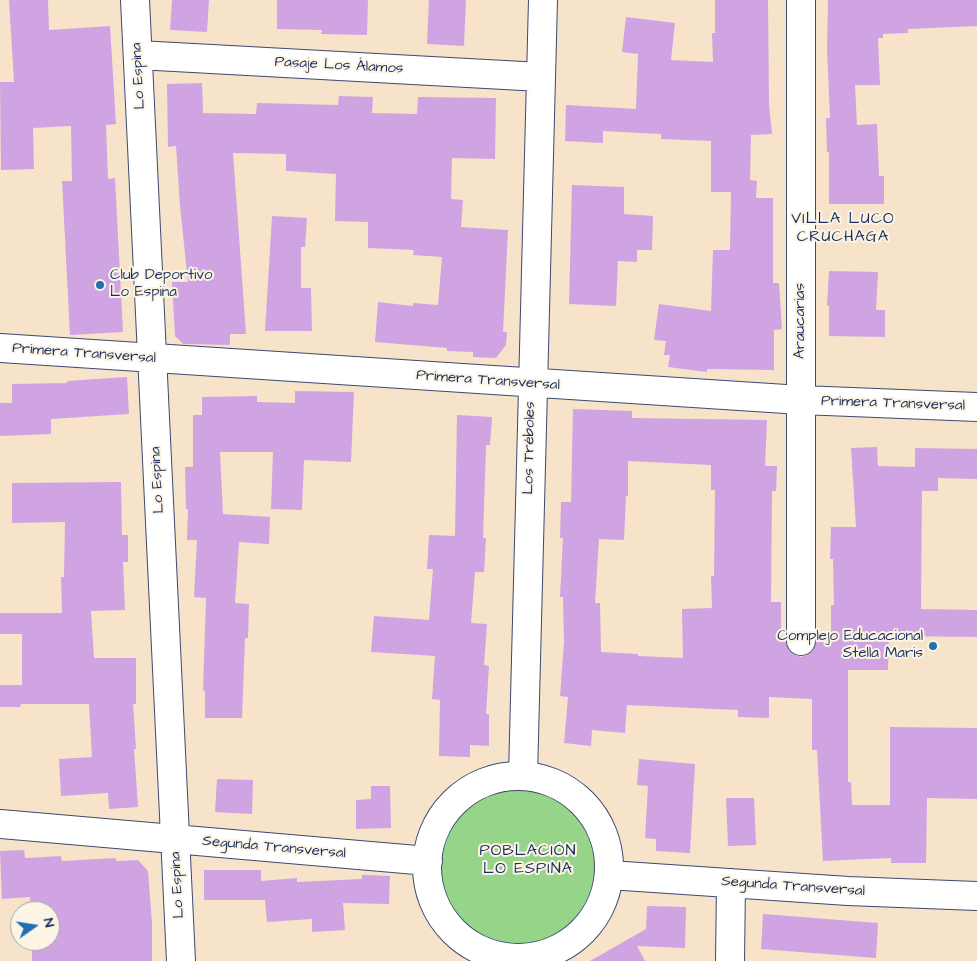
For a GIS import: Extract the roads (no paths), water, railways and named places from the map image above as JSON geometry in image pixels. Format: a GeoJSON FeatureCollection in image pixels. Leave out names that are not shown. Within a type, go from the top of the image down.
{"type":"FeatureCollection","features":[{"type":"Feature","properties":{"kind":"street","name":"Lo Espina"},"geometry":{"type":"LineString","coordinates":[[135,0],[181,961]]}},
{"type":"Feature","properties":{"kind":"street","name":"Los Tréboles"},"geometry":{"type":"LineString","coordinates":[[523,776],[543,0]]}},
{"type":"Feature","properties":{"kind":"street","name":"Araucarias"},"geometry":{"type":"LineString","coordinates":[[801,0],[801,641]]}},
{"type":"Feature","properties":{"kind":"street","name":"Pasaje Los Álamos"},"geometry":{"type":"LineString","coordinates":[[138,55],[541,77]]}},
{"type":"Feature","properties":{"kind":"street","name":"Primera Transversal"},"geometry":{"type":"LineString","coordinates":[[0,348],[532,384],[977,408]]}},
{"type":"Feature","properties":{"kind":"street"},"geometry":{"type":"LineString","coordinates":[[507,776],[523,776],[537,777],[558,785],[576,796],[587,807],[596,819],[605,839],[609,860],[609,875],[600,907],[591,922],[580,934],[551,952],[518,959],[489,953],[476,947],[452,929],[443,917],[433,897],[428,876],[428,861],[435,830],[442,817],[458,799],[478,785],[492,780],[507,776]]}},
{"type":"Feature","properties":{"kind":"street","name":"Segunda Transversal"},"geometry":{"type":"LineString","coordinates":[[0,824],[428,861]]}},
{"type":"Feature","properties":{"kind":"street","name":"Segunda Transversal"},"geometry":{"type":"LineString","coordinates":[[609,875],[897,894],[977,896]]}},
{"type":"Feature","properties":{"kind":"street"},"geometry":{"type":"LineString","coordinates":[[730,883],[730,961]]}},
{"type":"Feature","properties":{"kind":"place","name":"Club Deportivo Lo Espina"},"geometry":{"type":"Point","coordinates":[100,285]}},
{"type":"Feature","properties":{"kind":"place","name":"Complejo Educacional Stella Maris"},"geometry":{"type":"Point","coordinates":[933,646]}},
{"type":"Feature","properties":{"kind":"district","name":"VILLA LUCO CRUCHAGA"},"geometry":{"type":"Point","coordinates":[843,229]}},
{"type":"Feature","properties":{"kind":"district","name":"POBLACIÓN LO ESPINA"},"geometry":{"type":"Point","coordinates":[528,861]}}]}
